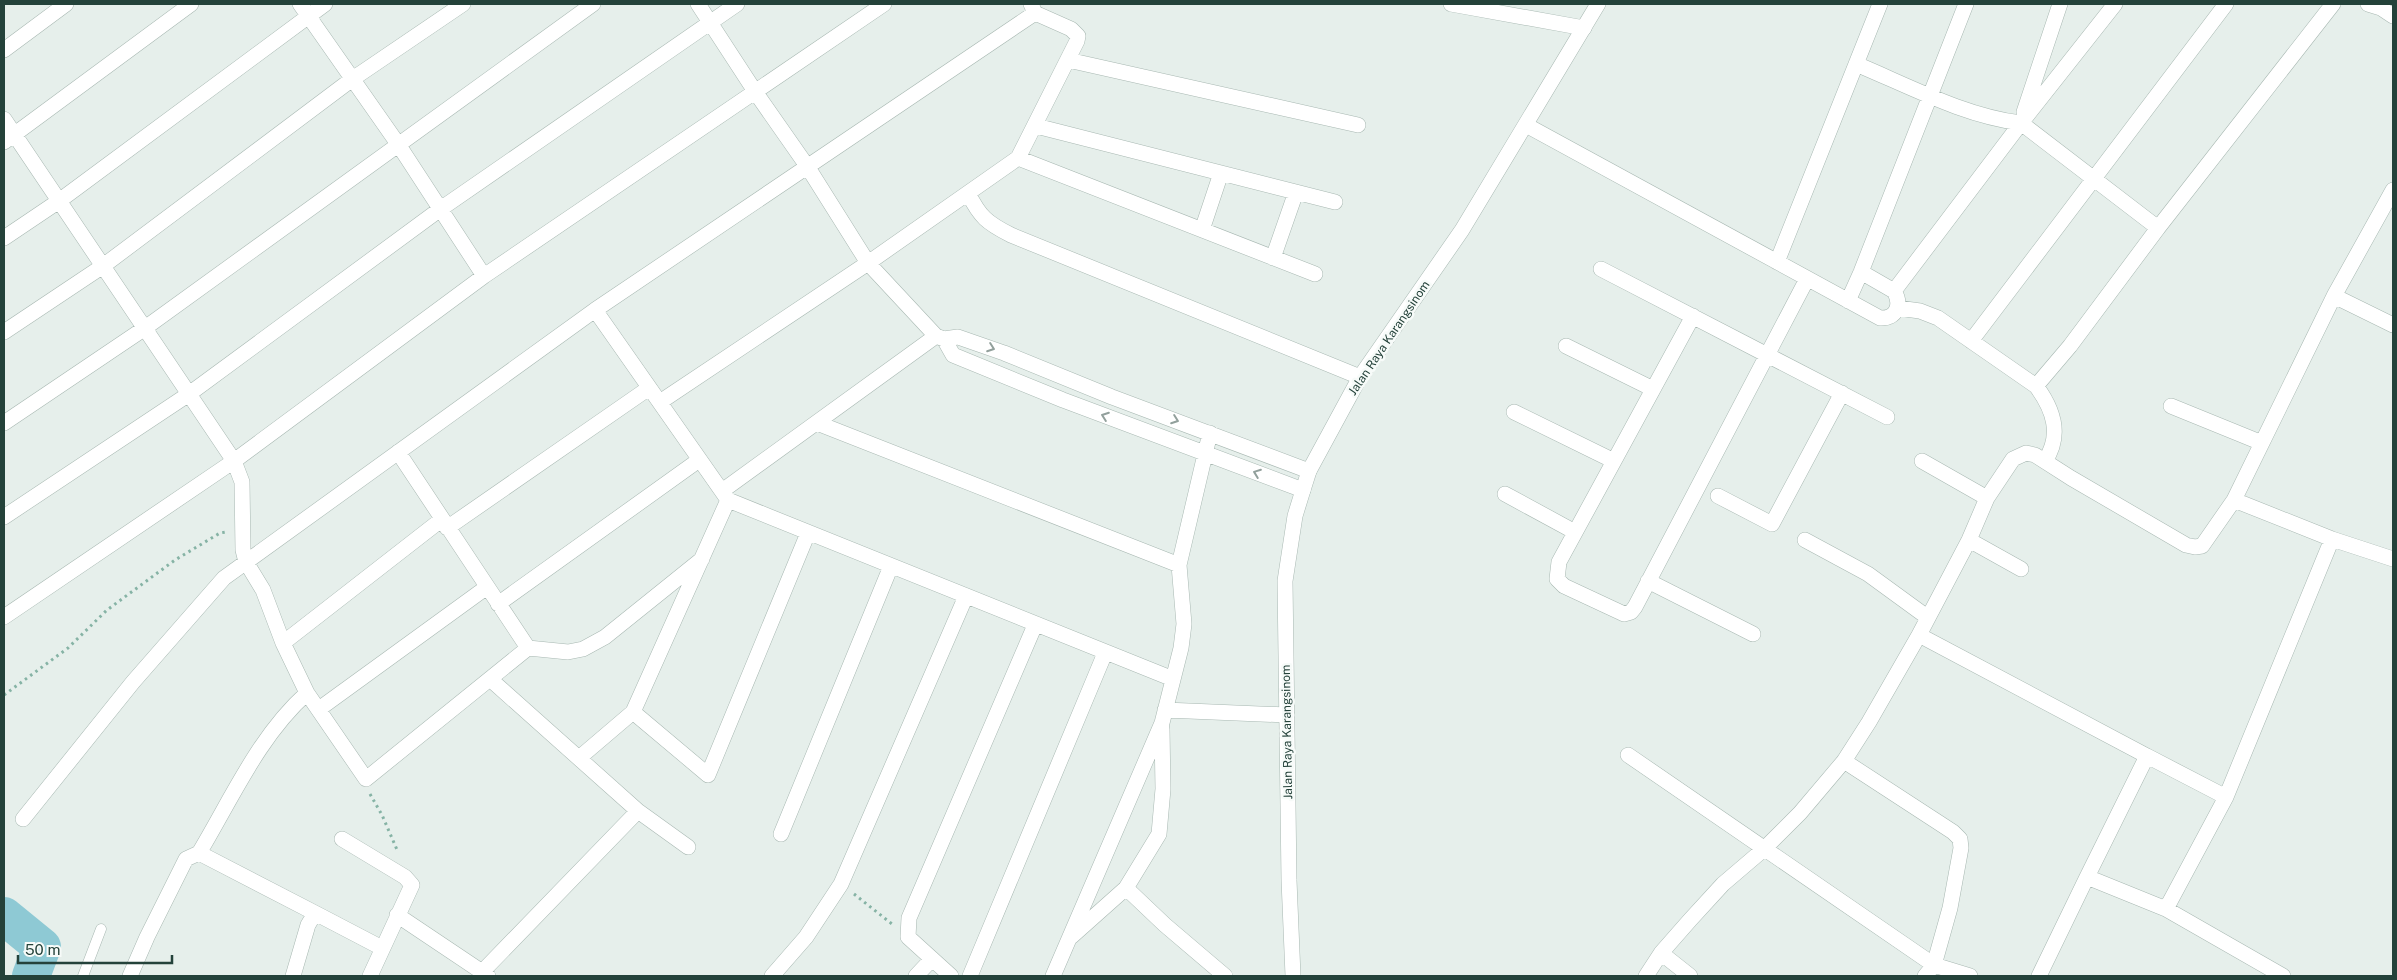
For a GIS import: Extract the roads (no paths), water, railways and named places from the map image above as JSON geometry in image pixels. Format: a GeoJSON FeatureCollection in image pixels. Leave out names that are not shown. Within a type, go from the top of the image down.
{"type":"FeatureCollection","features":[{"type":"Feature","properties":{"kind":"street"},"geometry":{"type":"LineString","coordinates":[[4,50],[66,4]]}},
{"type":"Feature","properties":{"kind":"street"},"geometry":{"type":"LineString","coordinates":[[9,139],[191,4]]}},
{"type":"Feature","properties":{"kind":"street"},"geometry":{"type":"LineString","coordinates":[[4,238],[59,201],[304,10],[325,4]]}},
{"type":"Feature","properties":{"kind":"street"},"geometry":{"type":"LineString","coordinates":[[4,332],[103,266],[351,80],[463,4]]}},
{"type":"Feature","properties":{"kind":"street"},"geometry":{"type":"LineString","coordinates":[[4,423],[145,328],[593,4]]}},
{"type":"Feature","properties":{"kind":"street"},"geometry":{"type":"LineString","coordinates":[[698,4],[756,93],[808,166],[868,263],[940,338],[953,355],[1064,400],[1302,490]]}},
{"type":"Feature","properties":{"kind":"street"},"geometry":{"type":"LineString","coordinates":[[4,517],[189,394],[439,210],[737,4]]}},
{"type":"Feature","properties":{"kind":"street"},"geometry":{"type":"LineString","coordinates":[[4,617],[234,461],[484,276],[756,93],[884,4]]}},
{"type":"Feature","properties":{"kind":"street"},"geometry":{"type":"LineString","coordinates":[[1451,4],[1584,28]]}},
{"type":"Feature","properties":{"kind":"street","name":"Jalan Raya Karangsinom"},"geometry":{"type":"LineString","coordinates":[[1293,976],[1285,580],[1293,525],[1302,490],[1309,471],[1360,377],[1462,230],[1598,4]]}},
{"type":"Feature","properties":{"kind":"street"},"geometry":{"type":"LineString","coordinates":[[1777,262],[1880,4]]}},
{"type":"Feature","properties":{"kind":"street"},"geometry":{"type":"LineString","coordinates":[[1848,301],[1862,272],[1966,4]]}},
{"type":"Feature","properties":{"kind":"street"},"geometry":{"type":"LineString","coordinates":[[2021,123],[2060,4]]}},
{"type":"Feature","properties":{"kind":"street"},"geometry":{"type":"LineString","coordinates":[[1894,291],[2021,123],[2115,4]]}},
{"type":"Feature","properties":{"kind":"street"},"geometry":{"type":"LineString","coordinates":[[1971,341],[2226,4]]}},
{"type":"Feature","properties":{"kind":"street"},"geometry":{"type":"LineString","coordinates":[[2036,386],[2070,346],[2158,228],[2333,4]]}},
{"type":"Feature","properties":{"kind":"street"},"geometry":{"type":"LineString","coordinates":[[23,819],[132,682],[224,578],[595,310],[808,166],[1033,8],[1078,36],[1078,41],[1018,158],[868,263],[660,402]]}},
{"type":"Feature","properties":{"kind":"street"},"geometry":{"type":"LineString","coordinates":[[304,10],[351,80],[398,144],[439,210],[484,276]]}},
{"type":"Feature","properties":{"kind":"street"},"geometry":{"type":"LineString","coordinates":[[1068,60],[1358,125]]}},
{"type":"Feature","properties":{"kind":"street"},"geometry":{"type":"LineString","coordinates":[[1856,64],[1931,95],[2004,121],[2021,123],[2158,228]]}},
{"type":"Feature","properties":{"kind":"street"},"geometry":{"type":"LineString","coordinates":[[4,119],[9,139],[59,201],[234,461],[242,482],[243,550],[246,562],[263,590],[283,642],[307,693],[366,779],[528,648],[568,652],[582,649],[605,637],[702,559]]}},
{"type":"Feature","properties":{"kind":"street"},"geometry":{"type":"LineString","coordinates":[[1526,125],[1880,318],[1893,316],[1898,308],[1898,297],[1894,291],[1862,272]]}},
{"type":"Feature","properties":{"kind":"street"},"geometry":{"type":"LineString","coordinates":[[1036,126],[1336,202]]}},
{"type":"Feature","properties":{"kind":"street"},"geometry":{"type":"LineString","coordinates":[[1018,158],[1315,274]]}},
{"type":"Feature","properties":{"kind":"street"},"geometry":{"type":"LineString","coordinates":[[1202,230],[1221,173]]}},
{"type":"Feature","properties":{"kind":"street"},"geometry":{"type":"LineString","coordinates":[[1646,976],[1661,953],[1724,884],[1800,814],[1844,761],[1869,722],[1918,635],[1969,540],[1987,498],[2013,459],[2020,455],[2035,455],[2186,545],[2202,546],[2208,540],[2234,500],[2334,296],[2393,190]]}},
{"type":"Feature","properties":{"kind":"street"},"geometry":{"type":"LineString","coordinates":[[1273,258],[1296,192]]}},
{"type":"Feature","properties":{"kind":"street"},"geometry":{"type":"LineString","coordinates":[[968,193],[977,211],[989,224],[1010,235],[1360,377]]}},
{"type":"Feature","properties":{"kind":"street"},"geometry":{"type":"LineString","coordinates":[[1601,269],[1766,353],[1887,418]]}},
{"type":"Feature","properties":{"kind":"street"},"geometry":{"type":"LineString","coordinates":[[1693,316],[1575,532],[1559,562],[1557,570],[1557,579],[1564,586],[1624,614],[1631,612],[1635,607],[1766,353],[1807,278]]}},
{"type":"Feature","properties":{"kind":"street"},"geometry":{"type":"LineString","coordinates":[[2334,296],[2393,326]]}},
{"type":"Feature","properties":{"kind":"street"},"geometry":{"type":"LineString","coordinates":[[1898,308],[1920,311],[1938,318],[1998,362],[2036,386],[2044,397],[2055,433],[2052,449],[2045,461]]}},
{"type":"Feature","properties":{"kind":"street"},"geometry":{"type":"LineString","coordinates":[[595,310],[725,496],[808,533],[1173,679]]}},
{"type":"Feature","properties":{"kind":"street"},"geometry":{"type":"LineString","coordinates":[[579,758],[633,712],[702,559],[725,496],[817,422],[940,338],[958,337],[1309,471]]}},
{"type":"Feature","properties":{"kind":"street"},"geometry":{"type":"LineString","coordinates":[[1566,346],[1654,389]]}},
{"type":"Feature","properties":{"kind":"street"},"geometry":{"type":"LineString","coordinates":[[283,642],[444,524],[649,388]]}},
{"type":"Feature","properties":{"kind":"street"},"geometry":{"type":"LineString","coordinates":[[1718,496],[1772,524],[1842,393]]}},
{"type":"Feature","properties":{"kind":"street"},"geometry":{"type":"LineString","coordinates":[[2171,406],[2262,444]]}},
{"type":"Feature","properties":{"kind":"street"},"geometry":{"type":"LineString","coordinates":[[1514,412],[1614,461]]}},
{"type":"Feature","properties":{"kind":"street"},"geometry":{"type":"LineString","coordinates":[[817,422],[1179,565]]}},
{"type":"Feature","properties":{"kind":"street"},"geometry":{"type":"LineString","coordinates":[[1053,976],[1164,716],[1184,624],[1179,565],[1210,433]]}},
{"type":"Feature","properties":{"kind":"street"},"geometry":{"type":"LineString","coordinates":[[398,452],[528,648]]}},
{"type":"Feature","properties":{"kind":"street"},"geometry":{"type":"LineString","coordinates":[[498,604],[699,460]]}},
{"type":"Feature","properties":{"kind":"street"},"geometry":{"type":"LineString","coordinates":[[1922,461],[1987,498]]}},
{"type":"Feature","properties":{"kind":"street"},"geometry":{"type":"LineString","coordinates":[[1505,494],[1575,532]]}},
{"type":"Feature","properties":{"kind":"street"},"geometry":{"type":"LineString","coordinates":[[2234,500],[2332,539],[2393,559]]}},
{"type":"Feature","properties":{"kind":"street"},"geometry":{"type":"LineString","coordinates":[[633,712],[708,775],[808,533]]}},
{"type":"Feature","properties":{"kind":"street"},"geometry":{"type":"LineString","coordinates":[[2166,909],[2226,797],[2332,539]]}},
{"type":"Feature","properties":{"kind":"street"},"geometry":{"type":"LineString","coordinates":[[1805,540],[1868,574],[1927,617]]}},
{"type":"Feature","properties":{"kind":"street"},"geometry":{"type":"LineString","coordinates":[[1969,540],[2021,569]]}},
{"type":"Feature","properties":{"kind":"street"},"geometry":{"type":"LineString","coordinates":[[781,834],[891,566]]}},
{"type":"Feature","properties":{"kind":"street"},"geometry":{"type":"LineString","coordinates":[[1648,581],[1753,634]]}},
{"type":"Feature","properties":{"kind":"street"},"geometry":{"type":"LineString","coordinates":[[319,709],[487,587]]}},
{"type":"Feature","properties":{"kind":"street"},"geometry":{"type":"LineString","coordinates":[[772,976],[806,937],[841,884],[966,596]]}},
{"type":"Feature","properties":{"kind":"street"},"geometry":{"type":"LineString","coordinates":[[951,976],[908,937],[910,918],[1035,624]]}},
{"type":"Feature","properties":{"kind":"street"},"geometry":{"type":"LineString","coordinates":[[1918,635],[2226,797]]}},
{"type":"Feature","properties":{"kind":"street"},"geometry":{"type":"LineString","coordinates":[[970,976],[1105,652]]}},
{"type":"Feature","properties":{"kind":"street"},"geometry":{"type":"LineString","coordinates":[[490,679],[638,810],[688,847]]}},
{"type":"Feature","properties":{"kind":"street"},"geometry":{"type":"LineString","coordinates":[[130,976],[147,937],[186,859],[199,853],[253,758],[292,706],[307,693]]}},
{"type":"Feature","properties":{"kind":"street"},"geometry":{"type":"LineString","coordinates":[[1164,716],[1287,715]]}},
{"type":"Feature","properties":{"kind":"street"},"geometry":{"type":"LineString","coordinates":[[1067,940],[1126,888],[1159,834],[1163,789],[1164,716]]}},
{"type":"Feature","properties":{"kind":"street"},"geometry":{"type":"LineString","coordinates":[[1628,755],[1764,849],[1929,971],[1970,976]]}},
{"type":"Feature","properties":{"kind":"street"},"geometry":{"type":"LineString","coordinates":[[2039,976],[2147,756]]}},
{"type":"Feature","properties":{"kind":"street"},"geometry":{"type":"LineString","coordinates":[[1844,761],[1953,832],[1960,839],[1961,848],[1950,908],[1929,971]]}},
{"type":"Feature","properties":{"kind":"street"},"geometry":{"type":"LineString","coordinates":[[397,915],[485,974],[638,810]]}},
{"type":"Feature","properties":{"kind":"street"},"geometry":{"type":"LineString","coordinates":[[342,840],[405,876],[412,886],[370,976]]}},
{"type":"Feature","properties":{"kind":"street"},"geometry":{"type":"LineString","coordinates":[[199,853],[382,948]]}},
{"type":"Feature","properties":{"kind":"street"},"geometry":{"type":"LineString","coordinates":[[2087,877],[2166,909],[2283,976]]}},
{"type":"Feature","properties":{"kind":"street"},"geometry":{"type":"LineString","coordinates":[[1126,888],[1165,925],[1225,976]]}},
{"type":"Feature","properties":{"kind":"street"},"geometry":{"type":"LineString","coordinates":[[294,976],[308,925],[315,913]]}},
{"type":"Feature","properties":{"kind":"street"},"geometry":{"type":"LineString","coordinates":[[1661,953],[1690,976]]}},
{"type":"Feature","properties":{"kind":"street"},"geometry":{"type":"LineString","coordinates":[[916,976],[932,959]]}},
{"type":"Feature","properties":{"kind":"lane"},"geometry":{"type":"LineString","coordinates":[[83,976],[101,929]]}},
{"type":"Feature","properties":{"kind":"waterway"},"geometry":{"type":"LineString","coordinates":[[4,916],[42,947],[31,976]]}}]}
